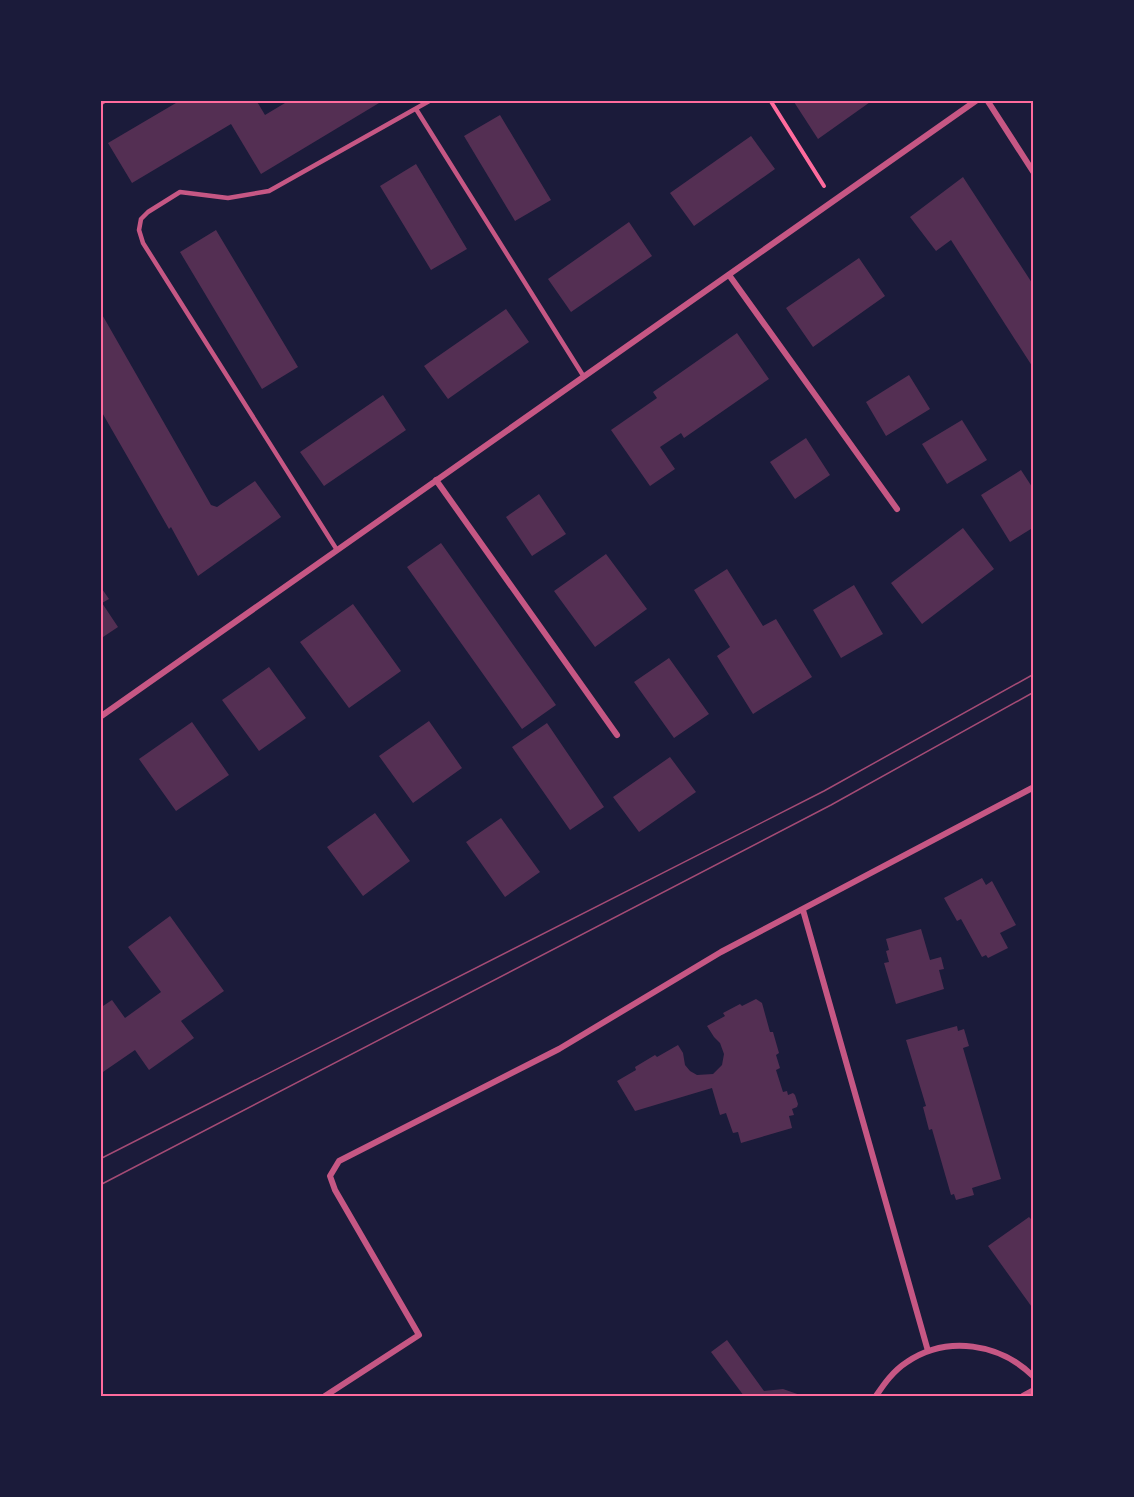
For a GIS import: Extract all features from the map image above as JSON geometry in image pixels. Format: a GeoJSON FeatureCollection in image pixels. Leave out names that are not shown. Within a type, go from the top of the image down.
{"type":"FeatureCollection","features":[{"type":"Feature","properties":{"kind":"street"},"geometry":{"type":"LineString","coordinates":[[100,717],[977,100]]}},
{"type":"Feature","properties":{"kind":"street"},"geometry":{"type":"LineString","coordinates":[[987,100],[1034,172]]}},
{"type":"Feature","properties":{"kind":"street"},"geometry":{"type":"LineString","coordinates":[[729,275],[897,509]]}},
{"type":"Feature","properties":{"kind":"street"},"geometry":{"type":"LineString","coordinates":[[436,480],[617,735]]}},
{"type":"Feature","properties":{"kind":"street"},"geometry":{"type":"LineString","coordinates":[[325,1396],[419,1335],[335,1190],[330,1176],[339,1161],[559,1049],[721,952],[1034,787]]}},
{"type":"Feature","properties":{"kind":"street"},"geometry":{"type":"LineString","coordinates":[[803,910],[928,1351]]}},
{"type":"Feature","properties":{"kind":"street"},"geometry":{"type":"LineString","coordinates":[[876,1396],[888,1379],[906,1362],[928,1351],[952,1346],[978,1346],[1002,1353],[1024,1367],[1034,1377]]}},
{"type":"Feature","properties":{"kind":"street"},"geometry":{"type":"LineString","coordinates":[[1023,1396],[1034,1390]]}},
{"type":"Feature","properties":{"kind":"lane"},"geometry":{"type":"LineString","coordinates":[[337,550],[143,243],[140,237],[140,223],[148,212],[180,192],[228,198],[269,191],[431,100]]}},
{"type":"Feature","properties":{"kind":"lane"},"geometry":{"type":"LineString","coordinates":[[416,109],[584,377]]}},
{"type":"Feature","properties":{"kind":"path"},"geometry":{"type":"LineString","coordinates":[[770,100],[834,201]]}},
{"type":"Feature","properties":{"kind":"building"},"geometry":{"type":"Polygon","coordinates":[[[181,100],[256,100],[265,115],[290,100],[384,100],[261,174],[231,124],[132,183],[108,143],[181,100]]]}},
{"type":"Feature","properties":{"kind":"building"},"geometry":{"type":"Polygon","coordinates":[[[795,100],[873,100],[818,139],[794,102],[795,100]]]}},
{"type":"Feature","properties":{"kind":"building"},"geometry":{"type":"Polygon","coordinates":[[[500,115],[551,200],[515,221],[464,136],[500,115]]]}},
{"type":"Feature","properties":{"kind":"building"},"geometry":{"type":"Polygon","coordinates":[[[751,136],[775,169],[694,226],[670,193],[751,136]]]}},
{"type":"Feature","properties":{"kind":"building"},"geometry":{"type":"Polygon","coordinates":[[[416,164],[467,249],[431,270],[380,186],[416,164]]]}},
{"type":"Feature","properties":{"kind":"building"},"geometry":{"type":"Polygon","coordinates":[[[963,177],[1034,286],[1034,369],[951,240],[936,251],[910,217],[963,177]]]}},
{"type":"Feature","properties":{"kind":"building"},"geometry":{"type":"Polygon","coordinates":[[[629,222],[652,256],[571,312],[548,279],[629,222]]]}},
{"type":"Feature","properties":{"kind":"building"},"geometry":{"type":"Polygon","coordinates":[[[216,230],[298,367],[262,389],[180,252],[216,230]]]}},
{"type":"Feature","properties":{"kind":"building"},"geometry":{"type":"Polygon","coordinates":[[[859,258],[885,296],[813,347],[786,308],[859,258]]]}},
{"type":"Feature","properties":{"kind":"building"},"geometry":{"type":"Polygon","coordinates":[[[506,309],[529,342],[448,399],[424,366],[506,309]]]}},
{"type":"Feature","properties":{"kind":"building"},"geometry":{"type":"Polygon","coordinates":[[[100,311],[211,505],[217,507],[255,481],[281,517],[198,576],[100,409],[100,311]]]}},
{"type":"Feature","properties":{"kind":"building"},"geometry":{"type":"Polygon","coordinates":[[[737,333],[769,379],[684,438],[681,433],[660,447],[675,469],[650,486],[611,430],[657,398],[653,392],[737,333]]]}},
{"type":"Feature","properties":{"kind":"building"},"geometry":{"type":"Polygon","coordinates":[[[909,375],[930,409],[886,436],[866,402],[909,375]]]}},
{"type":"Feature","properties":{"kind":"building"},"geometry":{"type":"Polygon","coordinates":[[[383,395],[406,430],[324,486],[300,452],[383,395]]]}},
{"type":"Feature","properties":{"kind":"building"},"geometry":{"type":"Polygon","coordinates":[[[962,420],[987,460],[947,484],[922,444],[962,420]]]}},
{"type":"Feature","properties":{"kind":"building"},"geometry":{"type":"Polygon","coordinates":[[[806,438],[830,475],[795,499],[770,462],[806,438]]]}},
{"type":"Feature","properties":{"kind":"building"},"geometry":{"type":"Polygon","coordinates":[[[1021,470],[1034,490],[1034,527],[1010,542],[981,495],[1021,470]]]}},
{"type":"Feature","properties":{"kind":"building"},"geometry":{"type":"Polygon","coordinates":[[[539,494],[566,534],[532,556],[506,517],[539,494]]]}},
{"type":"Feature","properties":{"kind":"building"},"geometry":{"type":"Polygon","coordinates":[[[963,528],[994,569],[922,624],[891,583],[963,528]]]}},
{"type":"Feature","properties":{"kind":"building"},"geometry":{"type":"Polygon","coordinates":[[[441,543],[556,705],[522,729],[407,567],[441,543]]]}},
{"type":"Feature","properties":{"kind":"building"},"geometry":{"type":"Polygon","coordinates":[[[606,554],[647,609],[595,647],[554,591],[606,554]]]}},
{"type":"Feature","properties":{"kind":"building"},"geometry":{"type":"Polygon","coordinates":[[[727,569],[763,626],[776,619],[812,677],[753,714],[717,656],[730,647],[694,590],[727,569]]]}},
{"type":"Feature","properties":{"kind":"building"},"geometry":{"type":"Polygon","coordinates":[[[854,585],[883,634],[841,658],[813,610],[854,585]]]}},
{"type":"Feature","properties":{"kind":"building"},"geometry":{"type":"Polygon","coordinates":[[[100,586],[109,599],[102,603],[118,627],[100,639],[100,586]]]}},
{"type":"Feature","properties":{"kind":"building"},"geometry":{"type":"Polygon","coordinates":[[[353,604],[401,671],[349,708],[300,642],[353,604]]]}},
{"type":"Feature","properties":{"kind":"building"},"geometry":{"type":"Polygon","coordinates":[[[669,658],[709,714],[674,738],[634,682],[669,658]]]}},
{"type":"Feature","properties":{"kind":"building"},"geometry":{"type":"Polygon","coordinates":[[[269,667],[306,718],[259,751],[222,700],[269,667]]]}},
{"type":"Feature","properties":{"kind":"building"},"geometry":{"type":"Polygon","coordinates":[[[429,721],[462,768],[413,803],[379,756],[429,721]]]}},
{"type":"Feature","properties":{"kind":"building"},"geometry":{"type":"Polygon","coordinates":[[[192,722],[229,775],[176,811],[139,759],[192,722]]]}},
{"type":"Feature","properties":{"kind":"building"},"geometry":{"type":"Polygon","coordinates":[[[547,723],[604,807],[570,830],[512,747],[547,723]]]}},
{"type":"Feature","properties":{"kind":"building"},"geometry":{"type":"Polygon","coordinates":[[[670,757],[696,792],[639,832],[613,797],[670,757]]]}},
{"type":"Feature","properties":{"kind":"building"},"geometry":{"type":"Polygon","coordinates":[[[375,813],[410,861],[363,896],[327,847],[375,813]]]}},
{"type":"Feature","properties":{"kind":"building"},"geometry":{"type":"Polygon","coordinates":[[[501,818],[540,872],[505,897],[466,842],[501,818]]]}},
{"type":"Feature","properties":{"kind":"building"},"geometry":{"type":"Polygon","coordinates":[[[982,878],[986,885],[992,881],[1016,925],[1000,933],[1008,948],[988,958],[986,955],[982,957],[961,919],[957,921],[944,898],[982,878]]]}},
{"type":"Feature","properties":{"kind":"building"},"geometry":{"type":"Polygon","coordinates":[[[170,916],[224,991],[181,1021],[194,1038],[149,1070],[135,1050],[100,1074],[100,1008],[112,1000],[125,1018],[161,992],[128,947],[170,916]]]}},
{"type":"Feature","properties":{"kind":"building"},"geometry":{"type":"Polygon","coordinates":[[[921,929],[930,960],[941,957],[944,969],[939,970],[944,989],[896,1004],[884,963],[889,962],[886,939],[921,929]]]}},
{"type":"Feature","properties":{"kind":"building"},"geometry":{"type":"Polygon","coordinates":[[[756,999],[762,1003],[770,1032],[773,1032],[779,1053],[776,1055],[780,1068],[776,1070],[783,1092],[787,1091],[788,1095],[793,1093],[798,1104],[792,1109],[794,1115],[789,1116],[792,1128],[741,1143],[738,1132],[733,1133],[726,1113],[720,1115],[712,1088],[635,1111],[617,1081],[655,1055],[657,1057],[678,1045],[683,1053],[685,1065],[690,1071],[697,1075],[713,1074],[722,1065],[724,1054],[720,1043],[707,1026],[725,1016],[723,1013],[756,999]]]}},
{"type":"Feature","properties":{"kind":"building"},"geometry":{"type":"Polygon","coordinates":[[[957,1026],[958,1031],[964,1029],[969,1046],[963,1048],[1001,1179],[972,1188],[974,1195],[956,1200],[954,1194],[951,1195],[932,1129],[929,1130],[923,1107],[926,1106],[906,1040],[957,1026]]]}},
{"type":"Feature","properties":{"kind":"building"},"geometry":{"type":"Polygon","coordinates":[[[1029,1217],[1034,1222],[1034,1310],[988,1246],[1029,1217]]]}},
{"type":"Feature","properties":{"kind":"building"},"geometry":{"type":"Polygon","coordinates":[[[727,1340],[764,1391],[783,1389],[803,1396],[744,1396],[711,1352],[727,1340]]]}},
{"type":"Feature","properties":{"kind":"tram line"},"geometry":{"type":"LineString","coordinates":[[100,1159],[824,791],[1034,674]]}},
{"type":"Feature","properties":{"kind":"tram line"},"geometry":{"type":"LineString","coordinates":[[100,1185],[831,805],[1034,692]]}}]}
